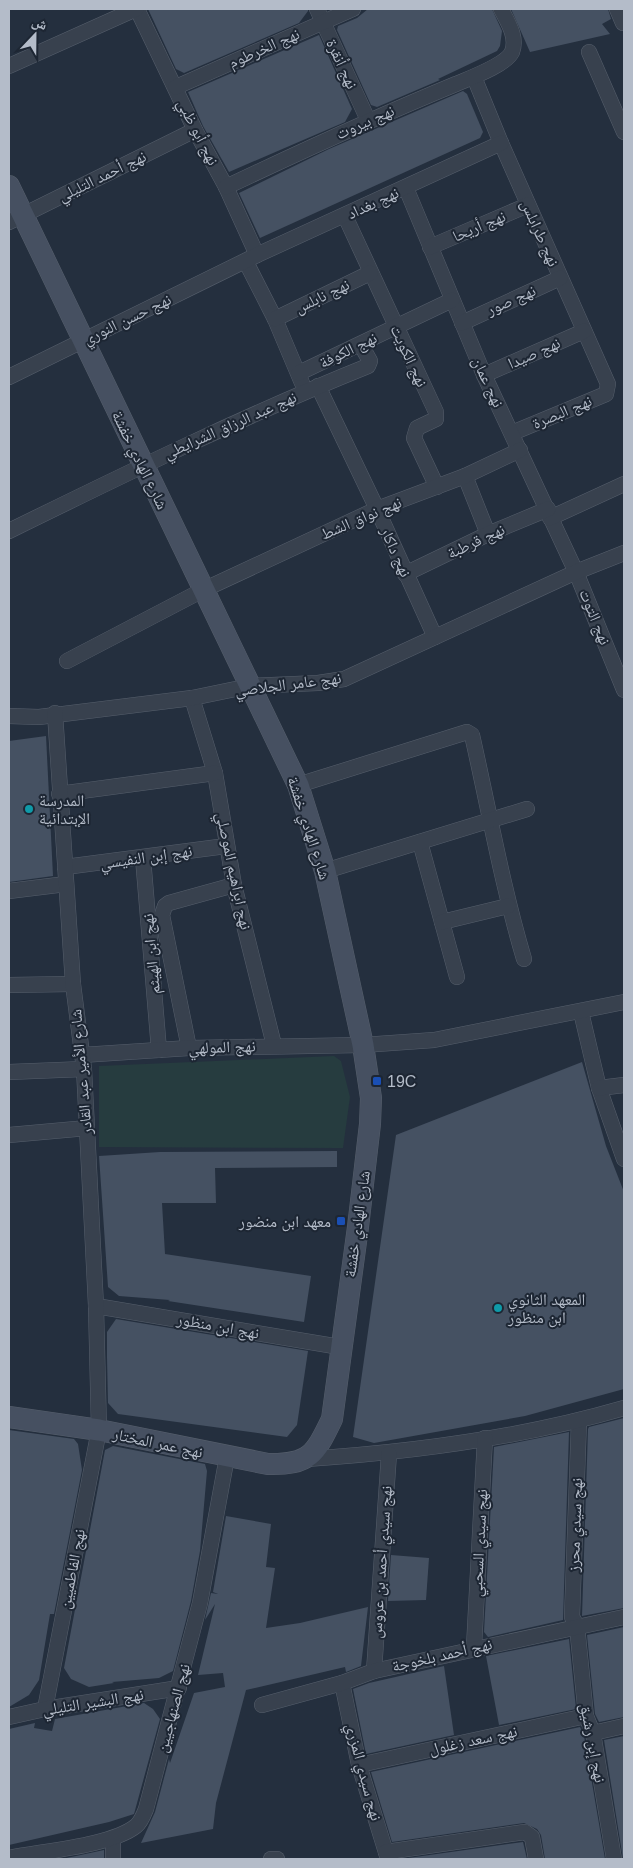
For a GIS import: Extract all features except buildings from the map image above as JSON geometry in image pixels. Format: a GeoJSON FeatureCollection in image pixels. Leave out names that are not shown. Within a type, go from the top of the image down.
{"type":"FeatureCollection","features":[{"type":"Feature","properties":{"kind":"street"},"geometry":{"type":"LineString","coordinates":[[9,66],[137,9]]}},
{"type":"Feature","properties":{"kind":"street","name":"نهج أبو ظبي"},"geometry":{"type":"LineString","coordinates":[[137,9],[195,130],[226,187],[251,259],[275,319],[298,373],[312,389]]}},
{"type":"Feature","properties":{"kind":"street","name":"نهج الخرطوم"},"geometry":{"type":"LineString","coordinates":[[176,87],[320,16],[353,9]]}},
{"type":"Feature","properties":{"kind":"street","name":"نهج بيروت"},"geometry":{"type":"LineString","coordinates":[[226,187],[368,120],[474,77],[505,60],[512,52],[513,39],[500,9]]}},
{"type":"Feature","properties":{"kind":"street"},"geometry":{"type":"LineString","coordinates":[[617,9],[623,23]]}},
{"type":"Feature","properties":{"kind":"street","name":"نهج أنقرة"},"geometry":{"type":"LineString","coordinates":[[320,16],[368,120]]}},
{"type":"Feature","properties":{"kind":"street"},"geometry":{"type":"LineString","coordinates":[[589,52],[624,132]]}},
{"type":"Feature","properties":{"kind":"street","name":"نهج طرابلس"},"geometry":{"type":"LineString","coordinates":[[474,77],[528,205],[608,384],[608,388]]}},
{"type":"Feature","properties":{"kind":"street","name":"نهج أحمد التليلي"},"geometry":{"type":"LineString","coordinates":[[16,219],[195,130]]}},
{"type":"Feature","properties":{"kind":"street","name":"نهج بغداد"},"geometry":{"type":"LineString","coordinates":[[251,259],[501,143]]}},
{"type":"Feature","properties":{"kind":"street","name":"شارع الهادي خفشة"},"geometry":{"type":"LineString","coordinates":[[9,186],[16,219],[83,341],[298,785],[324,871],[363,1045],[371,1098],[370,1124],[332,1418],[320,1442],[307,1459]]}},
{"type":"Feature","properties":{"kind":"street","name":"نهج عمان"},"geometry":{"type":"LineString","coordinates":[[406,188],[484,375],[576,572]]}},
{"type":"Feature","properties":{"kind":"street","name":"نهج أريحا"},"geometry":{"type":"LineString","coordinates":[[430,247],[528,205]]}},
{"type":"Feature","properties":{"kind":"street","name":"نهج الكويت"},"geometry":{"type":"LineString","coordinates":[[345,216],[436,412],[436,419],[417,428],[414,438],[437,487]]}},
{"type":"Feature","properties":{"kind":"street","name":"نهج حسن النوري"},"geometry":{"type":"LineString","coordinates":[[9,377],[251,259]]}},
{"type":"Feature","properties":{"kind":"street","name":"نهج نابلس"},"geometry":{"type":"LineString","coordinates":[[275,319],[370,273]]}},
{"type":"Feature","properties":{"kind":"street","name":"نهج صور"},"geometry":{"type":"LineString","coordinates":[[462,323],[560,278]]}},
{"type":"Feature","properties":{"kind":"street","name":"نهج الكوفة"},"geometry":{"type":"LineString","coordinates":[[298,373],[361,345],[452,300]]}},
{"type":"Feature","properties":{"kind":"street","name":"نهج صيدا"},"geometry":{"type":"LineString","coordinates":[[484,375],[584,331]]}},
{"type":"Feature","properties":{"kind":"street","name":"نهج عبد الرزاق الشرايطي"},"geometry":{"type":"LineString","coordinates":[[9,531],[142,465],[368,366],[370,361],[361,345]]}},
{"type":"Feature","properties":{"kind":"street","name":"نهج البصرة"},"geometry":{"type":"LineString","coordinates":[[512,433],[606,394],[608,388]]}},
{"type":"Feature","properties":{"kind":"street","name":"نهج داكار"},"geometry":{"type":"LineString","coordinates":[[312,389],[377,508],[435,637]]}},
{"type":"Feature","properties":{"kind":"street","name":"نهج نواق الشط"},"geometry":{"type":"LineString","coordinates":[[67,661],[203,590],[377,508],[437,487],[520,450]]}},
{"type":"Feature","properties":{"kind":"street"},"geometry":{"type":"LineString","coordinates":[[464,476],[488,534]]}},
{"type":"Feature","properties":{"kind":"street","name":"نهج قرطبة"},"geometry":{"type":"LineString","coordinates":[[406,574],[488,534],[549,514],[624,484]]}},
{"type":"Feature","properties":{"kind":"street","name":"نهج عامر الجلاصي"},"geometry":{"type":"LineString","coordinates":[[9,716],[39,717],[192,698],[250,686],[318,683],[344,679],[576,572],[624,553]]}},
{"type":"Feature","properties":{"kind":"street","name":"نهج التوت"},"geometry":{"type":"LineString","coordinates":[[576,572],[624,690]]}},
{"type":"Feature","properties":{"kind":"street","name":"نهج ابراهيم الموصلي"},"geometry":{"type":"LineString","coordinates":[[192,698],[215,773],[234,885],[274,1045]]}},
{"type":"Feature","properties":{"kind":"street","name":"شارع الأمير عبد القادر"},"geometry":{"type":"LineString","coordinates":[[55,714],[73,984],[83,1062],[96,1306],[99,1430]]}},
{"type":"Feature","properties":{"kind":"street"},"geometry":{"type":"LineString","coordinates":[[298,785],[467,732],[472,735],[492,820],[508,906],[524,959]]}},
{"type":"Feature","properties":{"kind":"street"},"geometry":{"type":"LineString","coordinates":[[59,794],[215,773]]}},
{"type":"Feature","properties":{"kind":"street"},"geometry":{"type":"LineString","coordinates":[[324,871],[527,809]]}},
{"type":"Feature","properties":{"kind":"street"},"geometry":{"type":"LineString","coordinates":[[420,842],[457,977]]}},
{"type":"Feature","properties":{"kind":"street","name":"نهج إبن النفيسي"},"geometry":{"type":"LineString","coordinates":[[65,867],[226,846]]}},
{"type":"Feature","properties":{"kind":"street","name":"نهج ابن الهيثم"},"geometry":{"type":"LineString","coordinates":[[143,858],[159,1050]]}},
{"type":"Feature","properties":{"kind":"street"},"geometry":{"type":"LineString","coordinates":[[9,891],[66,884]]}},
{"type":"Feature","properties":{"kind":"street"},"geometry":{"type":"LineString","coordinates":[[189,1048],[162,915],[165,906],[169,903],[234,885]]}},
{"type":"Feature","properties":{"kind":"street"},"geometry":{"type":"LineString","coordinates":[[442,922],[508,906]]}},
{"type":"Feature","properties":{"kind":"street"},"geometry":{"type":"LineString","coordinates":[[9,985],[73,984]]}},
{"type":"Feature","properties":{"kind":"street","name":"نهج المولهي"},"geometry":{"type":"LineString","coordinates":[[9,1072],[159,1050],[274,1045],[363,1045],[434,1040],[624,1002]]}},
{"type":"Feature","properties":{"kind":"street"},"geometry":{"type":"LineString","coordinates":[[581,1012],[600,1088],[624,1159]]}},
{"type":"Feature","properties":{"kind":"street"},"geometry":{"type":"LineString","coordinates":[[600,1088],[624,1085]]}},
{"type":"Feature","properties":{"kind":"street"},"geometry":{"type":"LineString","coordinates":[[9,1135],[87,1128]]}},
{"type":"Feature","properties":{"kind":"street","name":"نهج ابن منظور"},"geometry":{"type":"LineString","coordinates":[[96,1306],[340,1347]]}},
{"type":"Feature","properties":{"kind":"street"},"geometry":{"type":"LineString","coordinates":[[307,1459],[389,1454],[579,1421],[624,1408]]}},
{"type":"Feature","properties":{"kind":"street","name":"نهج عمر المختار"},"geometry":{"type":"LineString","coordinates":[[9,1417],[99,1430],[268,1464],[286,1465],[307,1459]]}},
{"type":"Feature","properties":{"kind":"street","name":"نهج سيدي محرز"},"geometry":{"type":"LineString","coordinates":[[577,1626],[572,1617],[579,1421]]}},
{"type":"Feature","properties":{"kind":"street","name":"نهج الفاطميين"},"geometry":{"type":"LineString","coordinates":[[45,1709],[99,1430]]}},
{"type":"Feature","properties":{"kind":"street","name":"نهج سيدي السحبي"},"geometry":{"type":"LineString","coordinates":[[474,1647],[485,1438]]}},
{"type":"Feature","properties":{"kind":"street","name":"نهج سيدي أحمد بن عروس"},"geometry":{"type":"LineString","coordinates":[[374,1671],[389,1454]]}},
{"type":"Feature","properties":{"kind":"street","name":"نهج الصنهاجيين"},"geometry":{"type":"LineString","coordinates":[[13,1858],[113,1838],[137,1825],[146,1809],[200,1603],[228,1457]]}},
{"type":"Feature","properties":{"kind":"street","name":"نهج أحمد بلخوجة"},"geometry":{"type":"LineString","coordinates":[[262,1705],[342,1683],[374,1671],[474,1647],[624,1617]]}},
{"type":"Feature","properties":{"kind":"street","name":"نهج إبن رشيق"},"geometry":{"type":"LineString","coordinates":[[577,1626],[586,1716],[593,1733],[614,1859]]}},
{"type":"Feature","properties":{"kind":"street","name":"نهج سيدي المزري"},"geometry":{"type":"LineString","coordinates":[[342,1683],[359,1765],[387,1856]]}},
{"type":"Feature","properties":{"kind":"street","name":"نهج البشير التليلي"},"geometry":{"type":"LineString","coordinates":[[9,1717],[45,1709],[179,1688]]}},
{"type":"Feature","properties":{"kind":"street","name":"نهج سعد زغلول"},"geometry":{"type":"LineString","coordinates":[[359,1765],[586,1716]]}},
{"type":"Feature","properties":{"kind":"street"},"geometry":{"type":"LineString","coordinates":[[593,1733],[624,1726]]}},
{"type":"Feature","properties":{"kind":"street"},"geometry":{"type":"LineString","coordinates":[[387,1856],[525,1832],[532,1837],[536,1859]]}},
{"type":"Feature","properties":{"kind":"street"},"geometry":{"type":"LineString","coordinates":[[113,1838],[113,1859]]}},
{"type":"Feature","properties":{"kind":"street"},"geometry":{"type":"LineString","coordinates":[[272,1859],[277,1859]]}},
{"type":"Feature","properties":{"kind":"green space"},"geometry":{"type":"Polygon","coordinates":[[[334,1056],[341,1061],[350,1097],[343,1148],[99,1147],[99,1066],[334,1056]]]}},
{"type":"Feature","properties":{"kind":"place","name":"المدرسة الإبتدائية"},"geometry":{"type":"Point","coordinates":[29,809]}},
{"type":"Feature","properties":{"kind":"place","name":"19C"},"geometry":{"type":"Point","coordinates":[377,1081]}},
{"type":"Feature","properties":{"kind":"place","name":"معهد ابن منضور"},"geometry":{"type":"Point","coordinates":[341,1221]}},
{"type":"Feature","properties":{"kind":"place","name":"المعهد الثانوي ابن منظور"},"geometry":{"type":"Point","coordinates":[498,1308]}}]}
